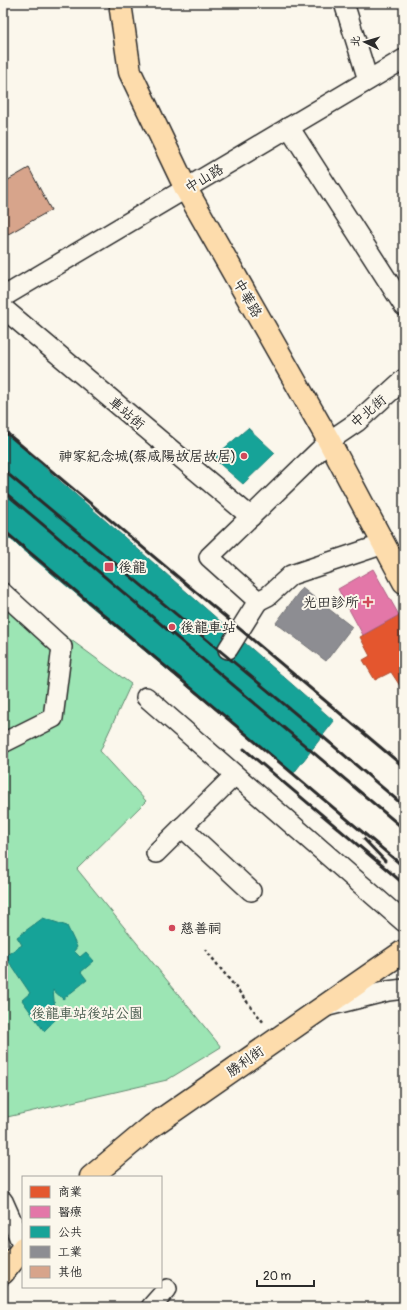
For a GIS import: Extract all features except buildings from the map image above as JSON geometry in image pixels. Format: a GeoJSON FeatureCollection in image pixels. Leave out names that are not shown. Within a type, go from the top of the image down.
{"type":"FeatureCollection","features":[{"type":"Feature","properties":{"kind":"main road","name":"中華路"},"geometry":{"type":"LineString","coordinates":[[121,3],[130,72],[186,189],[329,441],[404,582]]}},
{"type":"Feature","properties":{"kind":"main road","name":"勝利街"},"geometry":{"type":"LineString","coordinates":[[92,1176],[152,1126],[404,951]]}},
{"type":"Feature","properties":{"kind":"main road"},"geometry":{"type":"LineString","coordinates":[[3,1273],[22,1248]]}},
{"type":"Feature","properties":{"kind":"street"},"geometry":{"type":"LineString","coordinates":[[344,3],[368,80]]}},
{"type":"Feature","properties":{"kind":"street","name":"中山路"},"geometry":{"type":"LineString","coordinates":[[3,297],[404,59]]}},
{"type":"Feature","properties":{"kind":"street"},"geometry":{"type":"LineString","coordinates":[[289,127],[404,306]]}},
{"type":"Feature","properties":{"kind":"street","name":"車站街"},"geometry":{"type":"LineString","coordinates":[[3,308],[251,517]]}},
{"type":"Feature","properties":{"kind":"street","name":"中北街"},"geometry":{"type":"LineString","coordinates":[[329,441],[357,422],[404,380]]}},
{"type":"Feature","properties":{"kind":"street"},"geometry":{"type":"LineString","coordinates":[[258,601],[209,557],[329,441]]}},
{"type":"Feature","properties":{"kind":"street"},"geometry":{"type":"LineString","coordinates":[[228,649],[258,601],[268,596],[291,575],[384,544]]}},
{"type":"Feature","properties":{"kind":"street"},"geometry":{"type":"LineString","coordinates":[[3,593],[62,647],[53,718],[3,743]]}},
{"type":"Feature","properties":{"kind":"street"},"geometry":{"type":"LineString","coordinates":[[146,697],[404,922]]}},
{"type":"Feature","properties":{"kind":"street"},"geometry":{"type":"LineString","coordinates":[[156,853],[235,775]]}},
{"type":"Feature","properties":{"kind":"street"},"geometry":{"type":"LineString","coordinates":[[182,827],[251,891]]}},
{"type":"Feature","properties":{"kind":"street"},"geometry":{"type":"LineString","coordinates":[[321,1008],[388,991],[404,990]]}},
{"type":"Feature","properties":{"kind":"street"},"geometry":{"type":"LineString","coordinates":[[3,1202],[22,1245]]}},
{"type":"Feature","properties":{"kind":"street"},"geometry":{"type":"LineString","coordinates":[[151,1307],[167,1289]]}},
{"type":"Feature","properties":{"kind":"path"},"geometry":{"type":"LineString","coordinates":[[205,949],[277,1039]]}},
{"type":"Feature","properties":{"kind":"green space","name":"後龍車站後站公園"},"geometry":{"type":"Polygon","coordinates":[[[3,590],[131,684],[100,751],[146,801],[77,869],[221,1047],[167,1080],[3,1118],[3,590]]]}},
{"type":"Feature","properties":{"kind":"railway"},"geometry":{"type":"LineString","coordinates":[[3,430],[404,767]]}},
{"type":"Feature","properties":{"kind":"railway"},"geometry":{"type":"LineString","coordinates":[[3,470],[404,806]]}},
{"type":"Feature","properties":{"kind":"railway"},"geometry":{"type":"LineString","coordinates":[[3,491],[404,829]]}},
{"type":"Feature","properties":{"kind":"railway"},"geometry":{"type":"LineString","coordinates":[[3,530],[404,867]]}},
{"type":"Feature","properties":{"kind":"railway"},"geometry":{"type":"LineString","coordinates":[[244,749],[404,884]]}},
{"type":"Feature","properties":{"kind":"railway"},"geometry":{"type":"LineString","coordinates":[[364,839],[385,861]]}},
{"type":"Feature","properties":{"kind":"place","name":"神家紀念城(蔡咸陽故居故居)"},"geometry":{"type":"Point","coordinates":[244,456]}},
{"type":"Feature","properties":{"kind":"place","name":"後龍"},"geometry":{"type":"Point","coordinates":[109,567]}},
{"type":"Feature","properties":{"kind":"place","name":"光田診所"},"geometry":{"type":"Point","coordinates":[368,602]}},
{"type":"Feature","properties":{"kind":"place","name":"後龍車站"},"geometry":{"type":"Point","coordinates":[172,627]}},
{"type":"Feature","properties":{"kind":"place","name":"慈善祠"},"geometry":{"type":"Point","coordinates":[172,928]}}]}
